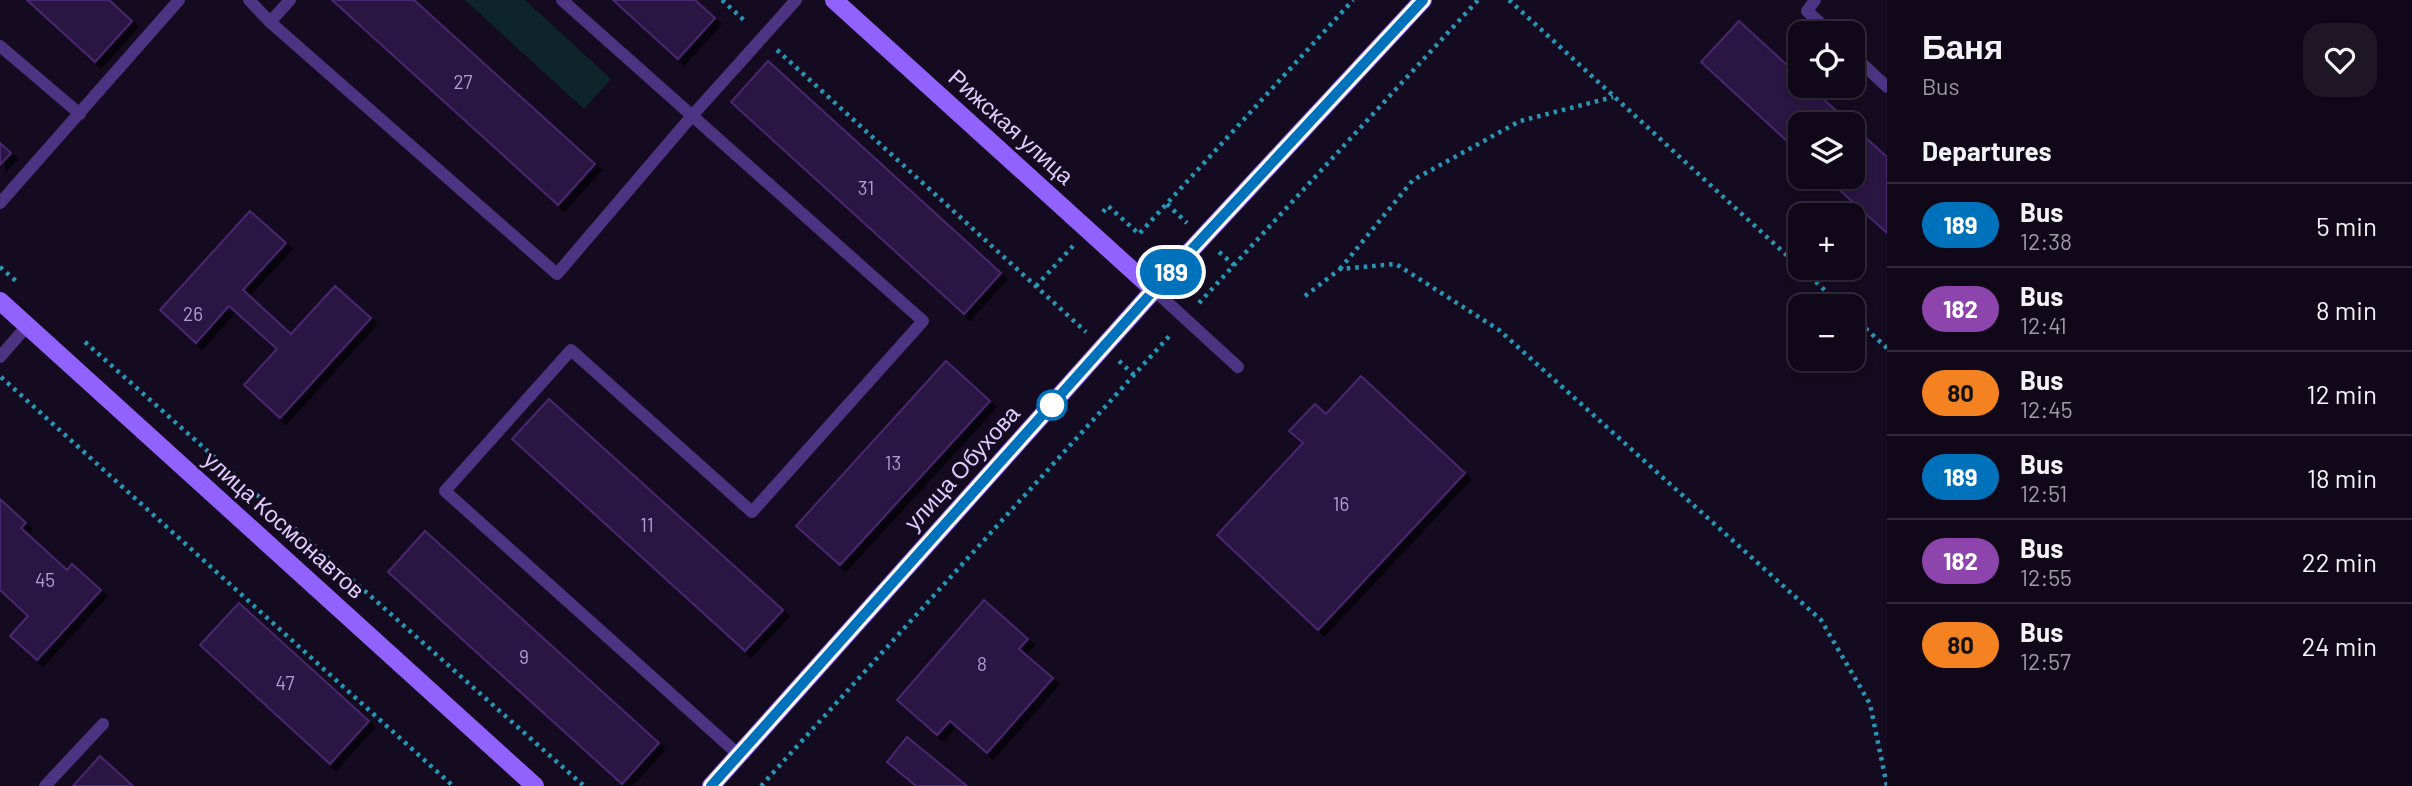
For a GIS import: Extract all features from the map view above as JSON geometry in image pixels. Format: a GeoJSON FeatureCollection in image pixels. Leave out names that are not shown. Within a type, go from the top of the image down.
{"type":"FeatureCollection","features":[{"type":"Feature","properties":{"kind":"street","name":"Рижская улица"},"geometry":{"type":"LineString","coordinates":[[834,0],[1154,290]]}},
{"type":"Feature","properties":{"kind":"street","name":"улица Обухова"},"geometry":{"type":"LineString","coordinates":[[711,786],[1154,290],[1423,0]]}},
{"type":"Feature","properties":{"kind":"street","name":"улица Космонавтов"},"geometry":{"type":"LineString","coordinates":[[0,301],[535,786]]}},
{"type":"Feature","properties":{"kind":"lane"},"geometry":{"type":"LineString","coordinates":[[0,203],[179,0]]}},
{"type":"Feature","properties":{"kind":"lane"},"geometry":{"type":"LineString","coordinates":[[249,0],[270,22],[557,274],[691,117],[796,0]]}},
{"type":"Feature","properties":{"kind":"lane"},"geometry":{"type":"LineString","coordinates":[[270,22],[290,0]]}},
{"type":"Feature","properties":{"kind":"lane"},"geometry":{"type":"LineString","coordinates":[[562,0],[923,321],[752,512],[571,351],[444,491],[739,755]]}},
{"type":"Feature","properties":{"kind":"lane"},"geometry":{"type":"LineString","coordinates":[[1815,0],[1807,11],[1818,21]]}},
{"type":"Feature","properties":{"kind":"lane"},"geometry":{"type":"LineString","coordinates":[[0,46],[80,114]]}},
{"type":"Feature","properties":{"kind":"lane"},"geometry":{"type":"LineString","coordinates":[[1865,66],[1887,87]]}},
{"type":"Feature","properties":{"kind":"lane"},"geometry":{"type":"LineString","coordinates":[[1154,290],[1238,367]]}},
{"type":"Feature","properties":{"kind":"lane"},"geometry":{"type":"LineString","coordinates":[[0,357],[27,326]]}},
{"type":"Feature","properties":{"kind":"lane"},"geometry":{"type":"LineString","coordinates":[[45,786],[103,724]]}},
{"type":"Feature","properties":{"kind":"path"},"geometry":{"type":"LineString","coordinates":[[722,0],[1036,286]]}},
{"type":"Feature","properties":{"kind":"path"},"geometry":{"type":"LineString","coordinates":[[1108,206],[1139,234],[1353,0]]}},
{"type":"Feature","properties":{"kind":"path"},"geometry":{"type":"LineString","coordinates":[[1204,298],[1478,0]]}},
{"type":"Feature","properties":{"kind":"path"},"geometry":{"type":"LineString","coordinates":[[1509,0],[1829,294]]}},
{"type":"Feature","properties":{"kind":"path"},"geometry":{"type":"LineString","coordinates":[[1305,296],[1340,269],[1413,180],[1520,121],[1614,96]]}},
{"type":"Feature","properties":{"kind":"path"},"geometry":{"type":"LineString","coordinates":[[1340,269],[1396,264],[1499,330],[1821,620],[1870,704],[1887,786]]}},
{"type":"Feature","properties":{"kind":"path"},"geometry":{"type":"LineString","coordinates":[[0,267],[21,285]]}},
{"type":"Feature","properties":{"kind":"path"},"geometry":{"type":"LineString","coordinates":[[1865,328],[1887,348]]}},
{"type":"Feature","properties":{"kind":"path"},"geometry":{"type":"LineString","coordinates":[[83,341],[584,786]]}},
{"type":"Feature","properties":{"kind":"path"},"geometry":{"type":"LineString","coordinates":[[761,786],[1164,343]]}},
{"type":"Feature","properties":{"kind":"path"},"geometry":{"type":"LineString","coordinates":[[0,377],[453,786]]}},
{"type":"Feature","properties":{"kind":"shaded area"},"geometry":{"type":"Polygon","coordinates":[[[465,0],[525,0],[611,79],[584,109],[465,0]]]}},
{"type":"Feature","properties":{"kind":"building"},"geometry":{"type":"Polygon","coordinates":[[[27,0],[109,0],[132,21],[95,62],[27,0]]]}},
{"type":"Feature","properties":{"kind":"building"},"geometry":{"type":"Polygon","coordinates":[[[332,0],[414,0],[595,164],[558,205],[332,0]]]}},
{"type":"Feature","properties":{"kind":"building"},"geometry":{"type":"Polygon","coordinates":[[[613,0],[695,0],[715,18],[678,59],[613,0]]]}},
{"type":"Feature","properties":{"kind":"building"},"geometry":{"type":"Polygon","coordinates":[[[1739,21],[1788,66],[1788,98],[1822,98],[1838,112],[1788,112],[1788,142],[1701,62],[1739,21]]]}},
{"type":"Feature","properties":{"kind":"building"},"geometry":{"type":"Polygon","coordinates":[[[768,61],[1001,273],[964,314],[731,102],[768,61]]]}},
{"type":"Feature","properties":{"kind":"building"},"geometry":{"type":"Polygon","coordinates":[[[1865,137],[1887,157],[1887,233],[1865,213],[1865,203],[1854,203],[1838,189],[1865,189],[1865,137]]]}},
{"type":"Feature","properties":{"kind":"building"},"geometry":{"type":"Polygon","coordinates":[[[0,143],[11,153],[0,165],[0,143]]]}},
{"type":"Feature","properties":{"kind":"building"},"geometry":{"type":"Polygon","coordinates":[[[250,211],[286,243],[243,290],[291,334],[335,286],[371,318],[280,418],[244,385],[277,349],[229,306],[196,343],[160,310],[250,211]]]}},
{"type":"Feature","properties":{"kind":"building"},"geometry":{"type":"Polygon","coordinates":[[[946,361],[990,401],[840,565],[796,526],[946,361]]]}},
{"type":"Feature","properties":{"kind":"building"},"geometry":{"type":"Polygon","coordinates":[[[1361,376],[1465,473],[1318,630],[1217,535],[1303,443],[1289,431],[1315,404],[1326,414],[1361,376]]]}},
{"type":"Feature","properties":{"kind":"building"},"geometry":{"type":"Polygon","coordinates":[[[549,399],[783,610],[745,651],[512,439],[549,399]]]}},
{"type":"Feature","properties":{"kind":"building"},"geometry":{"type":"Polygon","coordinates":[[[0,499],[26,523],[21,528],[67,570],[72,564],[101,590],[37,660],[10,636],[28,616],[0,590],[0,499]]]}},
{"type":"Feature","properties":{"kind":"building"},"geometry":{"type":"Polygon","coordinates":[[[425,531],[659,743],[622,784],[388,572],[425,531]]]}},
{"type":"Feature","properties":{"kind":"building"},"geometry":{"type":"Polygon","coordinates":[[[984,600],[1028,639],[1019,649],[1053,678],[987,753],[950,721],[937,735],[897,700],[984,600]]]}},
{"type":"Feature","properties":{"kind":"building"},"geometry":{"type":"Polygon","coordinates":[[[239,603],[369,721],[330,764],[200,645],[239,603]]]}},
{"type":"Feature","properties":{"kind":"building"},"geometry":{"type":"Polygon","coordinates":[[[907,737],[967,786],[916,786],[887,762],[907,737]]]}},
{"type":"Feature","properties":{"kind":"building"},"geometry":{"type":"Polygon","coordinates":[[[100,756],[133,786],[73,786],[100,756]]]}},
{"type":"Feature","properties":{"kind":"bus line","name":"189"},"geometry":{"type":"LineString","coordinates":[[711,786],[1154,290],[1423,0]]}}]}
